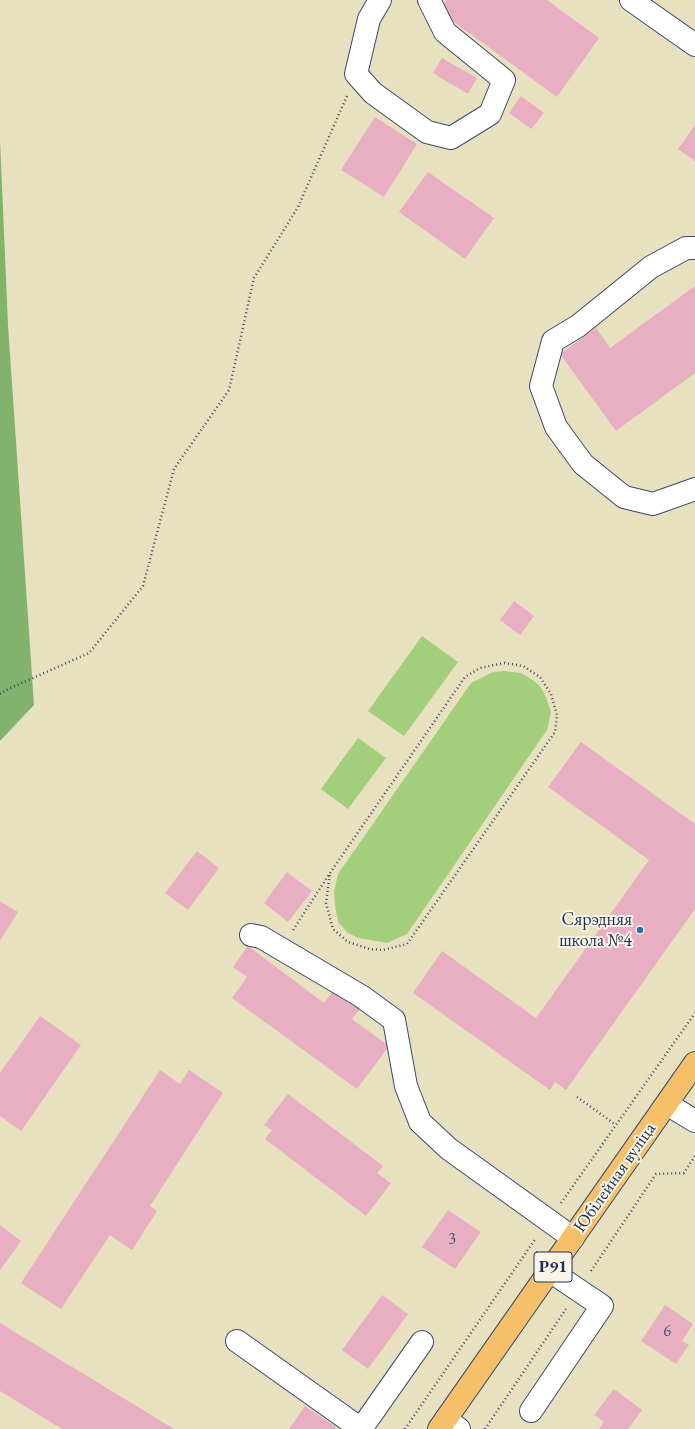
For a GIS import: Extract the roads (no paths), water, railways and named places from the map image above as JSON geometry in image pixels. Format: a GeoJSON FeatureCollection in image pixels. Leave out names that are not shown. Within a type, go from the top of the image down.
{"type":"FeatureCollection","features":[{"type":"Feature","properties":{"kind":"main road","name":"Юбілейная вуліца"},"geometry":{"type":"LineString","coordinates":[[448,1426],[550,1271],[695,1063]]}},
{"type":"Feature","properties":{"kind":"street"},"geometry":{"type":"LineString","coordinates":[[380,0],[369,19],[356,74],[373,93],[427,132],[451,138],[490,114],[504,80],[445,32],[429,0]]}},
{"type":"Feature","properties":{"kind":"street"},"geometry":{"type":"LineString","coordinates":[[631,0],[695,45]]}},
{"type":"Feature","properties":{"kind":"street"},"geometry":{"type":"LineString","coordinates":[[695,248],[686,248],[651,268],[578,326],[553,341],[541,386],[556,427],[582,464],[624,497],[653,504],[695,489]]}},
{"type":"Feature","properties":{"kind":"street"},"geometry":{"type":"LineString","coordinates":[[251,935],[261,937],[362,996],[394,1020],[406,1086],[420,1122],[449,1149],[573,1238]]}},
{"type":"Feature","properties":{"kind":"street"},"geometry":{"type":"LineString","coordinates":[[667,1104],[695,1121]]}},
{"type":"Feature","properties":{"kind":"street"},"geometry":{"type":"LineString","coordinates":[[531,1411],[602,1306],[550,1271]]}},
{"type":"Feature","properties":{"kind":"street"},"geometry":{"type":"LineString","coordinates":[[236,1341],[361,1429],[422,1342]]}},
{"type":"Feature","properties":{"kind":"place","name":"Сярэдняя школа №4"},"geometry":{"type":"Point","coordinates":[640,930]}}]}
